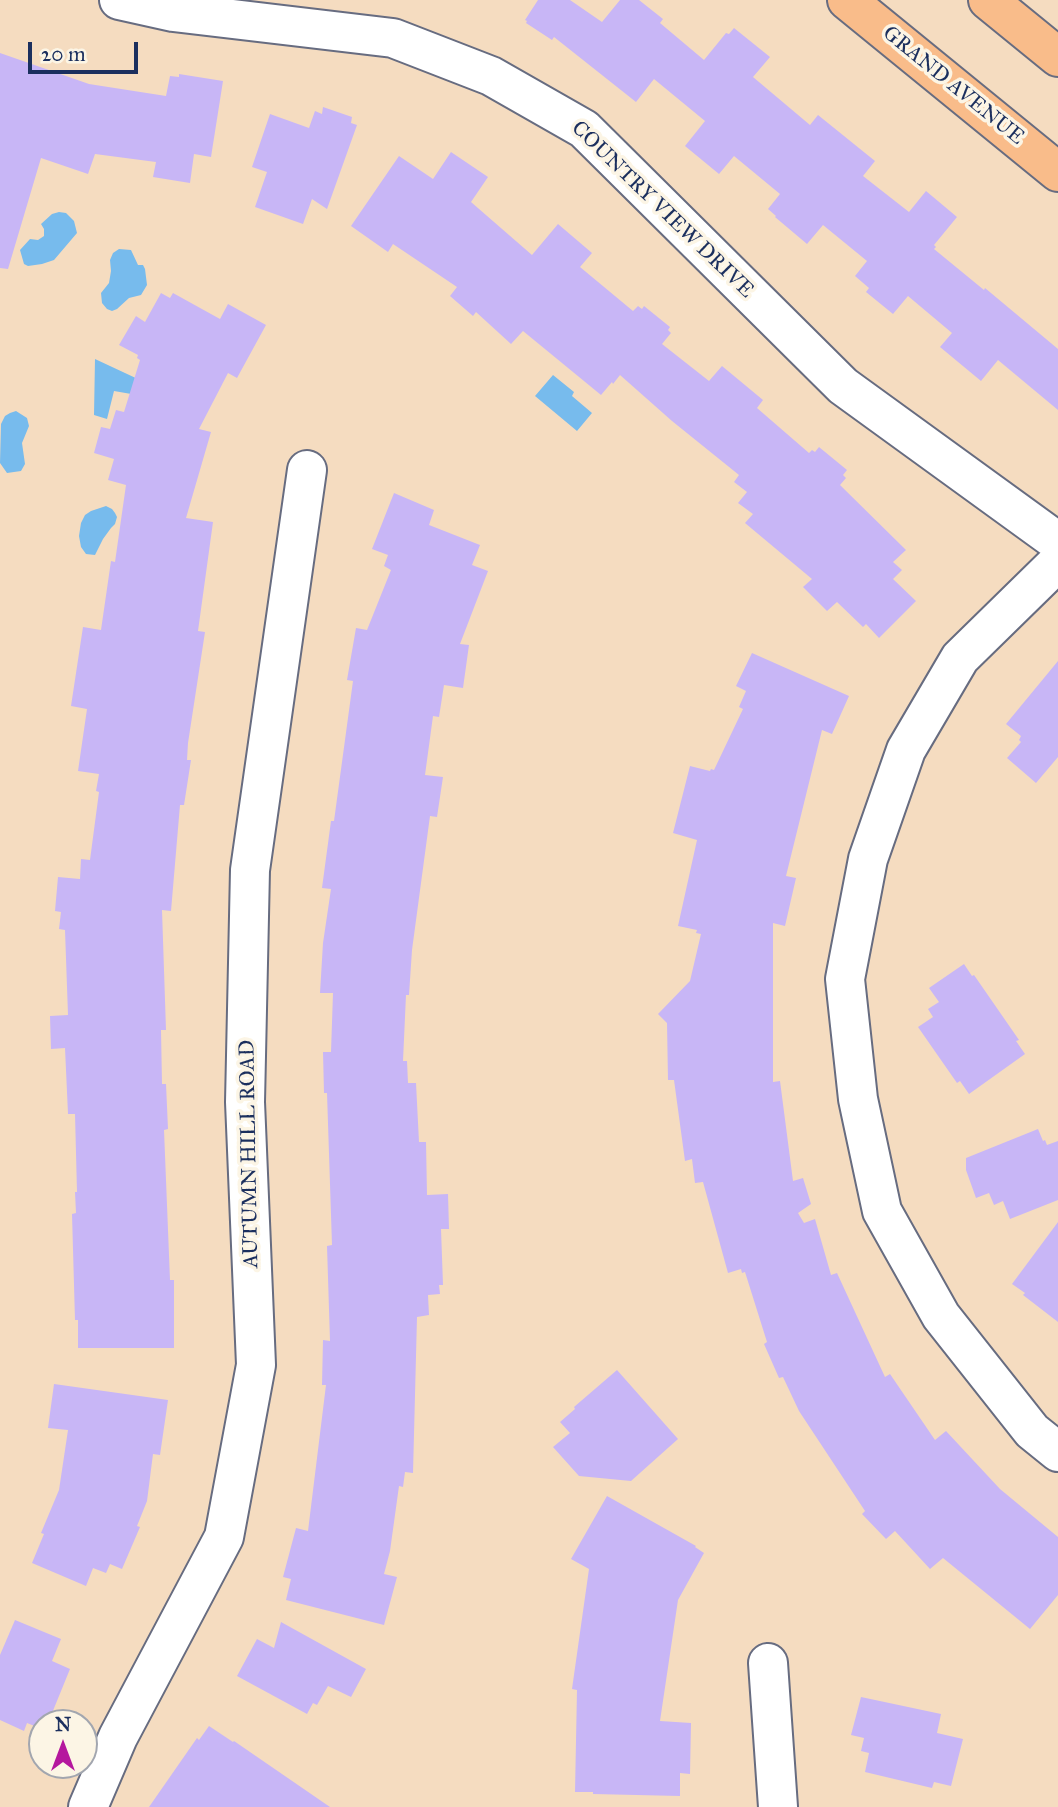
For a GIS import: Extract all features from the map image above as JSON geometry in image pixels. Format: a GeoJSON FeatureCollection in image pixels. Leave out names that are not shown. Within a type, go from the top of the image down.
{"type":"FeatureCollection","features":[{"type":"Feature","properties":{"kind":"main road","name":"GRAND AVENUE"},"geometry":{"type":"LineString","coordinates":[[847,0],[1058,172]]}},
{"type":"Feature","properties":{"kind":"main road"},"geometry":{"type":"LineString","coordinates":[[988,0],[1058,57]]}},
{"type":"Feature","properties":{"kind":"street","name":"COUNTRY VIEW DRIVE"},"geometry":{"type":"LineString","coordinates":[[119,0],[173,12],[393,38],[491,76],[514,89],[583,129],[843,386],[1058,542]]}},
{"type":"Feature","properties":{"kind":"street","name":"AUTUMN HILL ROAD"},"geometry":{"type":"LineString","coordinates":[[88,1807],[118,1737],[224,1537],[256,1365],[245,1102],[250,870],[307,470]]}},
{"type":"Feature","properties":{"kind":"street"},"geometry":{"type":"LineString","coordinates":[[1058,562],[960,657],[906,750],[868,859],[845,979],[858,1099],[882,1211],[941,1316],[1032,1431],[1058,1452]]}},
{"type":"Feature","properties":{"kind":"street"},"geometry":{"type":"LineString","coordinates":[[768,1663],[778,1807]]}},
{"type":"Feature","properties":{"kind":"water"},"geometry":{"type":"Polygon","coordinates":[[[66,213],[74,221],[77,233],[54,260],[28,266],[24,264],[20,250],[30,239],[38,240],[44,236],[41,224],[52,214],[66,213]]]}},
{"type":"Feature","properties":{"kind":"water"},"geometry":{"type":"Polygon","coordinates":[[[119,249],[131,250],[138,265],[143,265],[147,285],[141,295],[129,298],[112,311],[102,303],[101,293],[109,283],[110,260],[113,253],[119,249]]]}},
{"type":"Feature","properties":{"kind":"water"},"geometry":{"type":"Polygon","coordinates":[[[95,359],[140,380],[137,395],[114,391],[107,419],[94,415],[95,359]]]}},
{"type":"Feature","properties":{"kind":"water"},"geometry":{"type":"Polygon","coordinates":[[[553,375],[574,392],[572,396],[592,413],[577,431],[535,396],[553,375]]]}},
{"type":"Feature","properties":{"kind":"water"},"geometry":{"type":"Polygon","coordinates":[[[16,411],[27,418],[29,426],[22,443],[25,464],[21,471],[7,473],[0,463],[1,424],[5,416],[16,411]]]}},
{"type":"Feature","properties":{"kind":"water"},"geometry":{"type":"Polygon","coordinates":[[[106,506],[112,509],[117,517],[115,524],[95,555],[86,554],[81,547],[79,536],[81,523],[85,515],[106,506]]]}},
{"type":"Feature","properties":{"kind":"building"},"geometry":{"type":"Polygon","coordinates":[[[538,0],[570,0],[602,22],[620,0],[639,0],[663,19],[660,23],[704,60],[726,33],[729,34],[734,28],[770,57],[753,77],[810,125],[818,115],[875,161],[863,176],[909,212],[926,191],[957,217],[934,245],[934,249],[1058,349],[1058,410],[998,360],[981,381],[940,347],[952,333],[908,296],[893,314],[866,292],[869,288],[855,276],[867,261],[823,225],[807,244],[768,209],[780,194],[734,156],[719,174],[685,146],[705,121],[654,79],[636,102],[554,37],[552,40],[526,23],[525,20],[538,0]]]}},
{"type":"Feature","properties":{"kind":"building"},"geometry":{"type":"Polygon","coordinates":[[[0,53],[89,84],[166,96],[170,76],[179,77],[179,74],[223,81],[211,157],[194,154],[190,183],[153,177],[156,162],[95,154],[88,174],[41,158],[8,269],[0,268],[0,53]]]}},
{"type":"Feature","properties":{"kind":"building"},"geometry":{"type":"Polygon","coordinates":[[[323,107],[352,117],[351,123],[357,125],[327,209],[312,199],[303,224],[255,207],[267,172],[252,167],[270,114],[309,128],[315,111],[322,114],[323,107]]]}},
{"type":"Feature","properties":{"kind":"building"},"geometry":{"type":"Polygon","coordinates":[[[451,152],[488,177],[471,202],[532,255],[558,224],[592,253],[580,267],[633,311],[638,306],[642,309],[644,306],[670,327],[668,330],[671,333],[662,344],[709,381],[722,366],[763,400],[757,408],[809,453],[812,450],[815,452],[819,447],[847,470],[843,475],[846,478],[840,485],[906,550],[893,562],[902,570],[893,579],[916,601],[879,638],[866,624],[863,627],[837,602],[827,611],[803,587],[812,579],[745,523],[753,514],[738,503],[747,492],[734,482],[739,475],[620,375],[601,395],[523,331],[511,344],[476,312],[473,316],[450,296],[457,287],[393,244],[388,252],[351,226],[399,156],[433,179],[451,152]]]}},
{"type":"Feature","properties":{"kind":"building"},"geometry":{"type":"Polygon","coordinates":[[[161,293],[170,298],[173,293],[220,319],[228,304],[266,325],[237,378],[228,373],[199,429],[211,432],[186,518],[213,522],[198,631],[205,632],[188,743],[187,760],[191,760],[184,805],[180,805],[171,911],[162,910],[166,1030],[161,1030],[162,1084],[166,1084],[168,1129],[164,1130],[170,1280],[174,1280],[174,1348],[78,1348],[72,1214],[76,1213],[77,1192],[75,1114],[68,1114],[65,1048],[51,1049],[50,1016],[68,1015],[65,930],[59,929],[61,912],[55,911],[58,877],[80,879],[81,859],[90,860],[99,774],[78,771],[87,709],[71,706],[83,627],[101,630],[111,561],[115,562],[126,485],[108,480],[114,459],[94,453],[101,427],[110,429],[116,410],[124,412],[140,360],[138,355],[119,345],[136,316],[145,322],[161,293]]]}},
{"type":"Feature","properties":{"kind":"building"},"geometry":{"type":"Polygon","coordinates":[[[394,493],[434,510],[429,525],[480,545],[472,565],[488,571],[460,644],[469,645],[463,688],[444,685],[439,717],[433,716],[425,775],[443,777],[437,817],[430,816],[412,950],[409,995],[406,995],[403,1061],[407,1061],[408,1083],[416,1083],[419,1142],[426,1142],[427,1195],[448,1194],[449,1229],[441,1229],[443,1285],[439,1285],[440,1294],[428,1295],[429,1315],[417,1317],[413,1473],[405,1472],[403,1487],[399,1486],[384,1574],[397,1577],[384,1625],[286,1600],[291,1579],[283,1577],[296,1528],[308,1531],[326,1385],[322,1385],[323,1340],[330,1341],[327,1246],[332,1245],[323,1052],[331,1052],[333,993],[320,993],[323,943],[331,889],[322,888],[353,681],[347,680],[356,628],[367,630],[391,570],[384,566],[388,555],[372,549],[394,493]]]}},
{"type":"Feature","properties":{"kind":"building"},"geometry":{"type":"Polygon","coordinates":[[[752,653],[849,696],[832,734],[822,730],[786,876],[796,878],[785,926],[773,923],[773,1082],[780,1081],[793,1181],[803,1178],[811,1204],[798,1213],[804,1223],[815,1219],[831,1275],[837,1273],[885,1377],[890,1374],[935,1440],[946,1431],[1000,1489],[1058,1537],[1058,1595],[1030,1629],[943,1558],[930,1569],[895,1531],[886,1539],[862,1514],[865,1511],[799,1411],[783,1377],[779,1378],[764,1344],[767,1342],[745,1272],[742,1273],[741,1269],[728,1273],[703,1182],[695,1183],[692,1159],[685,1161],[674,1080],[668,1080],[667,1023],[658,1014],[690,981],[701,934],[696,933],[697,930],[678,926],[697,840],[673,833],[690,766],[714,770],[743,709],[739,707],[746,691],[736,686],[752,653]]]}},
{"type":"Feature","properties":{"kind":"building"},"geometry":{"type":"Polygon","coordinates":[[[1058,661],[1058,757],[1036,783],[1007,758],[1021,742],[1021,736],[1006,724],[1058,661]]]}},
{"type":"Feature","properties":{"kind":"building"},"geometry":{"type":"Polygon","coordinates":[[[964,964],[1019,1040],[1016,1041],[1025,1054],[969,1094],[960,1081],[957,1083],[918,1027],[933,1017],[928,1009],[939,1002],[929,988],[964,964]]]}},
{"type":"Feature","properties":{"kind":"building"},"geometry":{"type":"Polygon","coordinates":[[[1038,1129],[1047,1145],[1058,1141],[1058,1200],[1010,1219],[1003,1201],[994,1205],[989,1193],[976,1198],[966,1170],[966,1158],[1038,1129]]]}},
{"type":"Feature","properties":{"kind":"building"},"geometry":{"type":"Polygon","coordinates":[[[1058,1222],[1058,1322],[1012,1284],[1058,1222]]]}},
{"type":"Feature","properties":{"kind":"building"},"geometry":{"type":"Polygon","coordinates":[[[617,1370],[678,1439],[631,1481],[579,1476],[553,1447],[570,1433],[560,1422],[617,1370]]]}},
{"type":"Feature","properties":{"kind":"building"},"geometry":{"type":"Polygon","coordinates":[[[54,1384],[168,1400],[160,1455],[153,1454],[147,1501],[137,1526],[140,1527],[122,1569],[110,1564],[106,1573],[93,1568],[86,1586],[32,1563],[59,1490],[68,1430],[48,1428],[54,1384]]]}},
{"type":"Feature","properties":{"kind":"building"},"geometry":{"type":"Polygon","coordinates":[[[607,1496],[704,1553],[678,1600],[660,1721],[691,1723],[690,1774],[680,1773],[680,1796],[575,1792],[577,1690],[572,1689],[589,1569],[571,1559],[607,1496]]]}},
{"type":"Feature","properties":{"kind":"building"},"geometry":{"type":"Polygon","coordinates":[[[15,1620],[61,1639],[52,1661],[70,1669],[54,1709],[28,1709],[28,1723],[24,1731],[0,1720],[0,1655],[15,1620]]]}},
{"type":"Feature","properties":{"kind":"building"},"geometry":{"type":"Polygon","coordinates":[[[281,1622],[366,1669],[351,1697],[328,1686],[317,1705],[313,1703],[307,1714],[237,1676],[257,1639],[274,1648],[281,1622]]]}},
{"type":"Feature","properties":{"kind":"building"},"geometry":{"type":"Polygon","coordinates":[[[861,1697],[941,1714],[937,1733],[963,1739],[951,1786],[934,1782],[932,1788],[865,1772],[869,1753],[861,1751],[864,1738],[851,1735],[861,1697]]]}},
{"type":"Feature","properties":{"kind":"building"},"geometry":{"type":"Polygon","coordinates":[[[209,1726],[330,1807],[149,1807],[197,1738],[199,1740],[209,1726]]]}}]}
